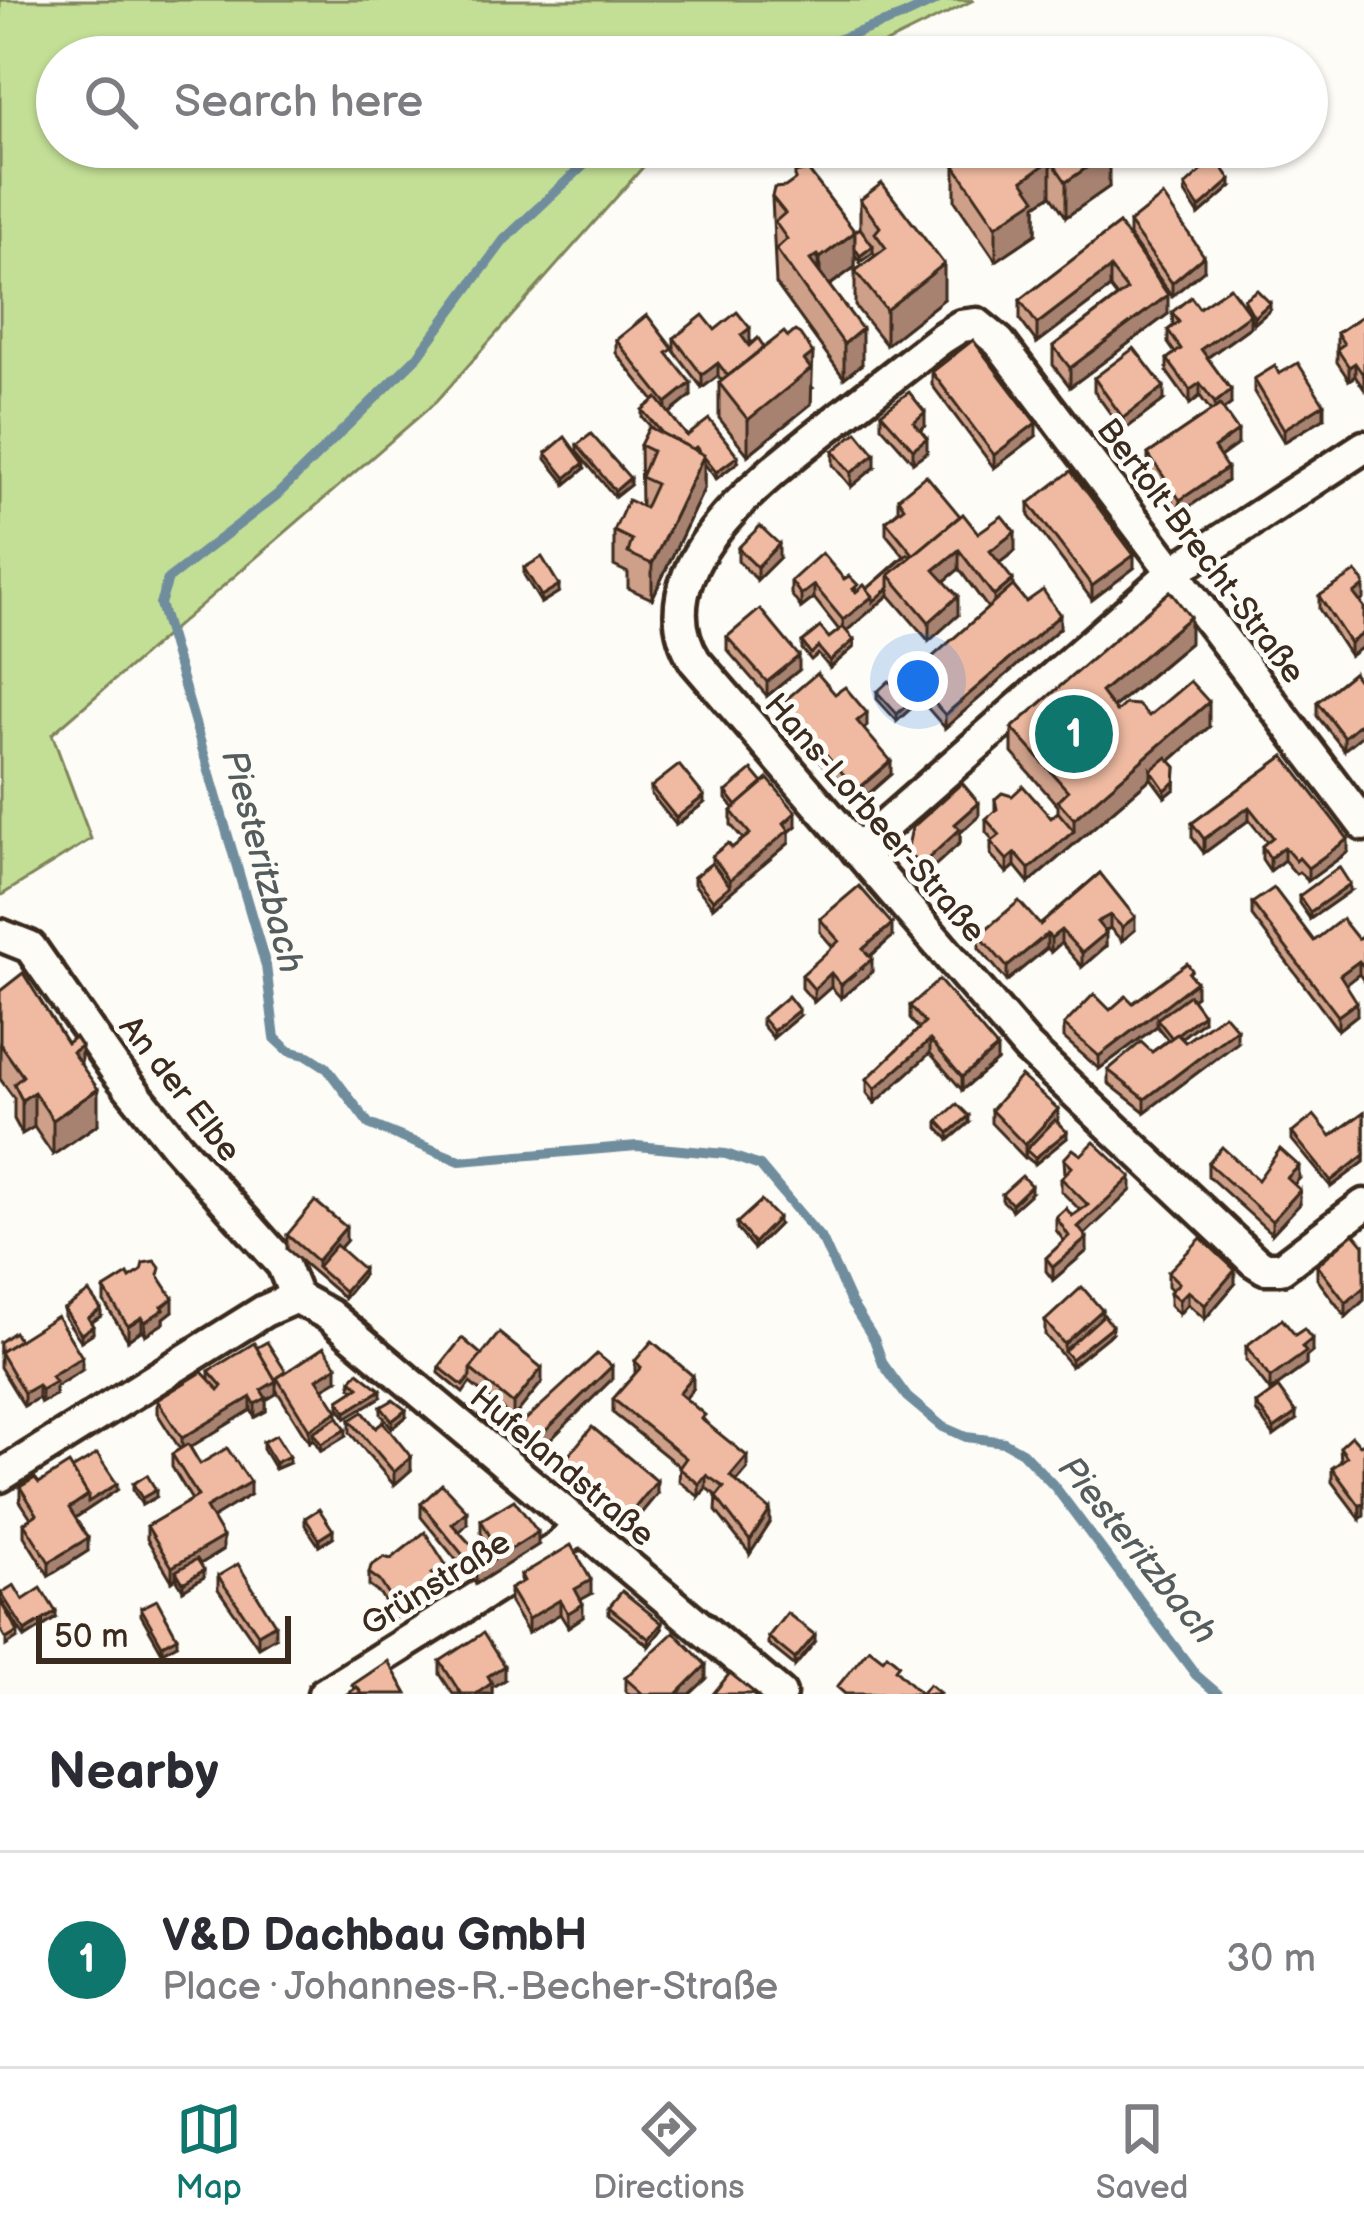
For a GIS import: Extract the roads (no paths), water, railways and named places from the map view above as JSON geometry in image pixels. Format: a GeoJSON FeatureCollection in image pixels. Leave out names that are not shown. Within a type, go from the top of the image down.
{"type":"FeatureCollection","features":[{"type":"Feature","properties":{"kind":"street","name":"Bertolt-Brecht-Straße"},"geometry":{"type":"LineString","coordinates":[[977,324],[999,342],[1364,825]]}},
{"type":"Feature","properties":{"kind":"street","name":"Hans-Lorbeer-Straße"},"geometry":{"type":"LineString","coordinates":[[977,324],[961,326],[942,338],[752,486],[713,536],[681,598],[682,641],[856,850],[1057,1079],[1254,1261],[1265,1268],[1281,1268],[1364,1205]]}},
{"type":"Feature","properties":{"kind":"street"},"geometry":{"type":"LineString","coordinates":[[856,850],[1173,572],[1364,447]]}},
{"type":"Feature","properties":{"kind":"street","name":"An der Elbe"},"geometry":{"type":"LineString","coordinates":[[0,935],[30,946],[115,1069],[284,1265],[296,1297]]}},
{"type":"Feature","properties":{"kind":"street"},"geometry":{"type":"LineString","coordinates":[[0,1476],[264,1311],[296,1297]]}},
{"type":"Feature","properties":{"kind":"street","name":"Hufelandstraße"},"geometry":{"type":"LineString","coordinates":[[296,1297],[329,1315],[780,1694]]}},
{"type":"Feature","properties":{"kind":"street","name":"Grünstraße"},"geometry":{"type":"LineString","coordinates":[[324,1694],[557,1548],[580,1526]]}},
{"type":"Feature","properties":{"kind":"waterway","name":"Piesteritzbach"},"geometry":{"type":"LineString","coordinates":[[848,36],[937,0]]}},
{"type":"Feature","properties":{"kind":"waterway","name":"Piesteritzbach"},"geometry":{"type":"LineString","coordinates":[[581,168],[504,240],[418,356],[277,495],[168,579],[160,604],[266,966],[275,1038],[289,1051],[326,1067],[369,1124],[460,1161],[637,1146],[726,1154],[760,1166],[823,1241],[883,1364],[907,1397],[943,1427],[966,1437],[1004,1442],[1022,1452],[1055,1487],[1196,1675],[1218,1694]]}},
{"type":"Feature","properties":{"kind":"place","name":"V&D Dachbau GmbH"},"geometry":{"type":"Point","coordinates":[1074,734]}}]}
